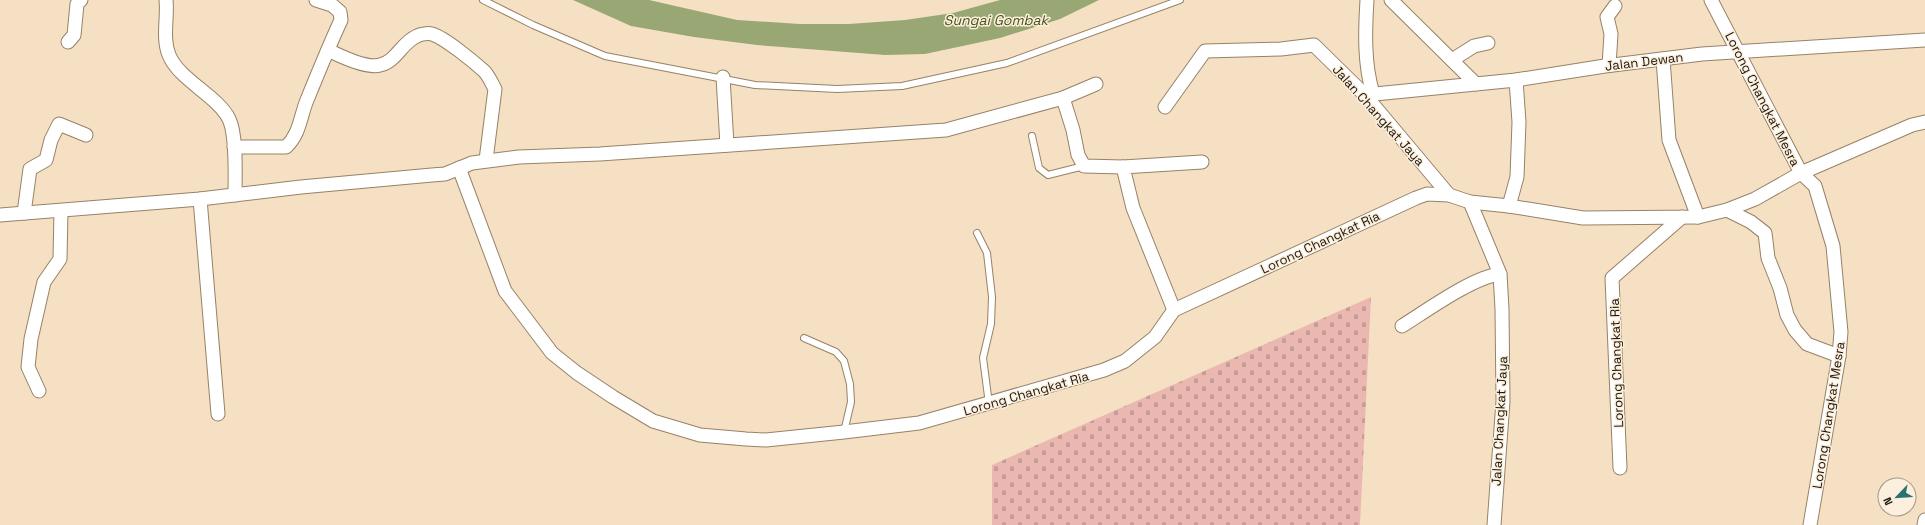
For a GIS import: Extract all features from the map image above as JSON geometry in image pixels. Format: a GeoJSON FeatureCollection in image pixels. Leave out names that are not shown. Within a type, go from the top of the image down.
{"type":"FeatureCollection","features":[{"type":"Feature","properties":{"kind":"street"},"geometry":{"type":"LineString","coordinates":[[68,42],[74,35],[77,4],[81,0]]}},
{"type":"Feature","properties":{"kind":"street"},"geometry":{"type":"LineString","coordinates":[[166,0],[166,41],[169,55],[188,78],[216,103],[229,119],[234,147],[235,195]]}},
{"type":"Feature","properties":{"kind":"street"},"geometry":{"type":"LineString","coordinates":[[234,147],[286,147],[293,141],[300,126],[306,101],[341,20],[340,12],[332,6],[316,0]]}},
{"type":"Feature","properties":{"kind":"street"},"geometry":{"type":"LineString","coordinates":[[1367,0],[1365,37],[1369,95]]}},
{"type":"Feature","properties":{"kind":"street"},"geometry":{"type":"LineString","coordinates":[[1391,0],[1476,84]]}},
{"type":"Feature","properties":{"kind":"street","name":"Lorong Changkat Mesra"},"geometry":{"type":"LineString","coordinates":[[1711,0],[1739,50],[1800,173],[1815,186],[1833,246],[1841,332],[1839,356],[1810,525]]}},
{"type":"Feature","properties":{"kind":"street"},"geometry":{"type":"LineString","coordinates":[[1609,65],[1611,34],[1607,17],[1615,6]]}},
{"type":"Feature","properties":{"kind":"street"},"geometry":{"type":"LineString","coordinates":[[328,50],[361,64],[378,66],[392,60],[405,44],[418,36],[430,33],[441,38],[485,72],[495,89],[486,160]]}},
{"type":"Feature","properties":{"kind":"street","name":"Jalan Dewan"},"geometry":{"type":"LineString","coordinates":[[1369,95],[1516,80],[1609,65],[1739,50],[1925,40]]}},
{"type":"Feature","properties":{"kind":"street"},"geometry":{"type":"LineString","coordinates":[[1452,60],[1474,46],[1488,43]]}},
{"type":"Feature","properties":{"kind":"street","name":"Jalan Changkat Jaya"},"geometry":{"type":"LineString","coordinates":[[1165,107],[1205,51],[1281,49],[1314,45],[1369,95],[1449,195]]}},
{"type":"Feature","properties":{"kind":"street"},"geometry":{"type":"LineString","coordinates":[[1663,59],[1669,140],[1698,217]]}},
{"type":"Feature","properties":{"kind":"street"},"geometry":{"type":"LineString","coordinates":[[723,77],[727,145]]}},
{"type":"Feature","properties":{"kind":"street"},"geometry":{"type":"LineString","coordinates":[[1509,206],[1517,177],[1519,122],[1516,80]]}},
{"type":"Feature","properties":{"kind":"street"},"geometry":{"type":"LineString","coordinates":[[0,215],[200,199],[301,187],[445,174],[486,160],[526,156],[600,154],[946,130],[1008,115],[1063,98],[1096,84]]}},
{"type":"Feature","properties":{"kind":"street"},"geometry":{"type":"LineString","coordinates":[[1063,98],[1073,130],[1078,155],[1084,166],[1123,167],[1202,162]]}},
{"type":"Feature","properties":{"kind":"street","name":"Lorong Changkat Ria"},"geometry":{"type":"LineString","coordinates":[[459,168],[505,291],[552,353],[577,373],[653,421],[700,435],[766,440],[919,423],[1078,379],[1104,370],[1125,360],[1155,337],[1174,310],[1427,194],[1449,195],[1470,202],[1509,206],[1583,218],[1698,217],[1728,210],[1755,199],[1800,173],[1912,125],[1925,122]]}},
{"type":"Feature","properties":{"kind":"street"},"geometry":{"type":"LineString","coordinates":[[24,213],[30,169],[46,160],[51,140],[59,124],[86,135]]}},
{"type":"Feature","properties":{"kind":"street"},"geometry":{"type":"LineString","coordinates":[[1123,167],[1133,208],[1174,310]]}},
{"type":"Feature","properties":{"kind":"street"},"geometry":{"type":"LineString","coordinates":[[200,199],[218,414]]}},
{"type":"Feature","properties":{"kind":"street","name":"Jalan Changkat Jaya"},"geometry":{"type":"LineString","coordinates":[[1470,202],[1500,274],[1503,401],[1494,525]]}},
{"type":"Feature","properties":{"kind":"street"},"geometry":{"type":"LineString","coordinates":[[1728,210],[1752,222],[1765,233],[1768,258],[1780,288],[1787,315],[1795,330],[1807,344],[1839,356]]}},
{"type":"Feature","properties":{"kind":"street"},"geometry":{"type":"LineString","coordinates":[[39,391],[28,368],[31,339],[44,282],[60,259],[61,211]]}},
{"type":"Feature","properties":{"kind":"street","name":"Lorong Changkat Ria"},"geometry":{"type":"LineString","coordinates":[[1620,468],[1612,278],[1682,217]]}},
{"type":"Feature","properties":{"kind":"street"},"geometry":{"type":"LineString","coordinates":[[1402,326],[1461,290],[1491,275],[1500,274]]}},
{"type":"Feature","properties":{"kind":"street"},"geometry":{"type":"LineString","coordinates":[[1924,525],[1925,520]]}},
{"type":"Feature","properties":{"kind":"lane"},"geometry":{"type":"LineString","coordinates":[[483,0],[533,25],[605,56],[723,77],[755,85],[837,89],[902,86],[1007,62],[1180,0]]}},
{"type":"Feature","properties":{"kind":"lane"},"geometry":{"type":"LineString","coordinates":[[1032,136],[1039,168],[1048,175],[1084,166]]}},
{"type":"Feature","properties":{"kind":"lane"},"geometry":{"type":"LineString","coordinates":[[977,233],[987,253],[992,297],[991,324],[982,358],[989,404]]}},
{"type":"Feature","properties":{"kind":"lane"},"geometry":{"type":"LineString","coordinates":[[804,338],[836,352],[844,361],[850,384],[851,402],[844,432]]}},
{"type":"Feature","properties":{"kind":"green space"},"geometry":{"type":"Polygon","coordinates":[[[1371,297],[1360,525],[992,525],[992,465],[1371,297]]]}},
{"type":"Feature","properties":{"kind":"water","name":"Sungai Gombak"},"geometry":{"type":"Polygon","coordinates":[[[573,0],[649,0],[737,20],[800,24],[849,24],[905,20],[953,13],[1000,0],[1099,0],[1060,19],[1000,38],[925,54],[885,55],[757,45],[694,37],[631,26],[573,0]]]}}]}
